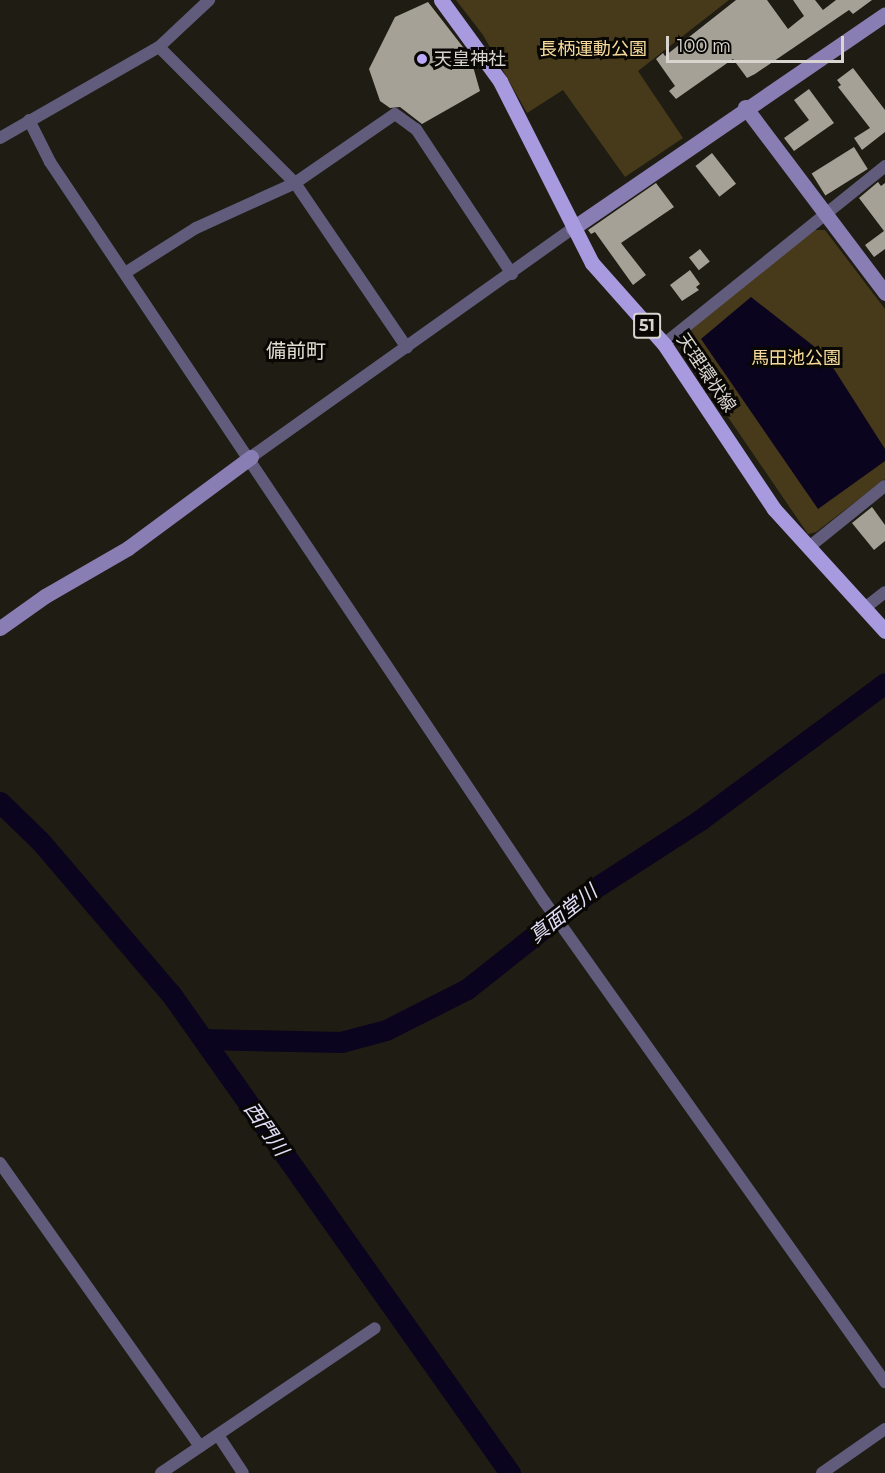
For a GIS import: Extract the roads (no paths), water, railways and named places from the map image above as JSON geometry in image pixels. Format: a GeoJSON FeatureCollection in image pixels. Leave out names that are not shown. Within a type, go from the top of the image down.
{"type":"FeatureCollection","features":[{"type":"Feature","properties":{"kind":"main road","name":"天理環状線"},"geometry":{"type":"LineString","coordinates":[[441,0],[500,81],[592,263],[664,344],[774,509],[866,607],[885,631]]}},
{"type":"Feature","properties":{"kind":"street"},"geometry":{"type":"LineString","coordinates":[[0,138],[159,46],[209,0]]}},
{"type":"Feature","properties":{"kind":"street"},"geometry":{"type":"LineString","coordinates":[[0,628],[45,596],[128,548],[573,228],[745,107],[885,14]]}},
{"type":"Feature","properties":{"kind":"street"},"geometry":{"type":"LineString","coordinates":[[159,46],[294,183],[407,348]]}},
{"type":"Feature","properties":{"kind":"street"},"geometry":{"type":"LineString","coordinates":[[745,107],[885,293]]}},
{"type":"Feature","properties":{"kind":"street"},"geometry":{"type":"LineString","coordinates":[[125,273],[196,228],[294,183],[395,114],[416,129],[512,274]]}},
{"type":"Feature","properties":{"kind":"street"},"geometry":{"type":"LineString","coordinates":[[29,120],[50,162],[251,458],[544,901],[885,1382]]}},
{"type":"Feature","properties":{"kind":"street"},"geometry":{"type":"LineString","coordinates":[[664,344],[885,166]]}},
{"type":"Feature","properties":{"kind":"street"},"geometry":{"type":"LineString","coordinates":[[809,547],[885,486]]}},
{"type":"Feature","properties":{"kind":"street"},"geometry":{"type":"LineString","coordinates":[[866,607],[885,592]]}},
{"type":"Feature","properties":{"kind":"street"},"geometry":{"type":"LineString","coordinates":[[0,1163],[200,1447]]}},
{"type":"Feature","properties":{"kind":"street"},"geometry":{"type":"LineString","coordinates":[[162,1473],[375,1328]]}},
{"type":"Feature","properties":{"kind":"street"},"geometry":{"type":"LineString","coordinates":[[822,1473],[885,1429]]}},
{"type":"Feature","properties":{"kind":"street"},"geometry":{"type":"LineString","coordinates":[[218,1435],[243,1473]]}},
{"type":"Feature","properties":{"kind":"waterway","name":"真面堂川"},"geometry":{"type":"LineString","coordinates":[[204,1039],[341,1042],[386,1030],[467,989],[592,890],[700,820],[885,683]]}},
{"type":"Feature","properties":{"kind":"waterway","name":"西門川"},"geometry":{"type":"LineString","coordinates":[[0,802],[41,842],[171,994],[510,1473]]}},
{"type":"Feature","properties":{"kind":"place","name":"天皇神社"},"geometry":{"type":"Point","coordinates":[422,59]}},
{"type":"Feature","properties":{"kind":"district","name":"備前町"},"geometry":{"type":"Point","coordinates":[296,351]}},
{"type":"Feature","properties":{"kind":"park label","name":"長柄運動公園"},"geometry":{"type":"Point","coordinates":[593,49]}},
{"type":"Feature","properties":{"kind":"park label","name":"馬田池公園"},"geometry":{"type":"Point","coordinates":[796,358]}}]}
